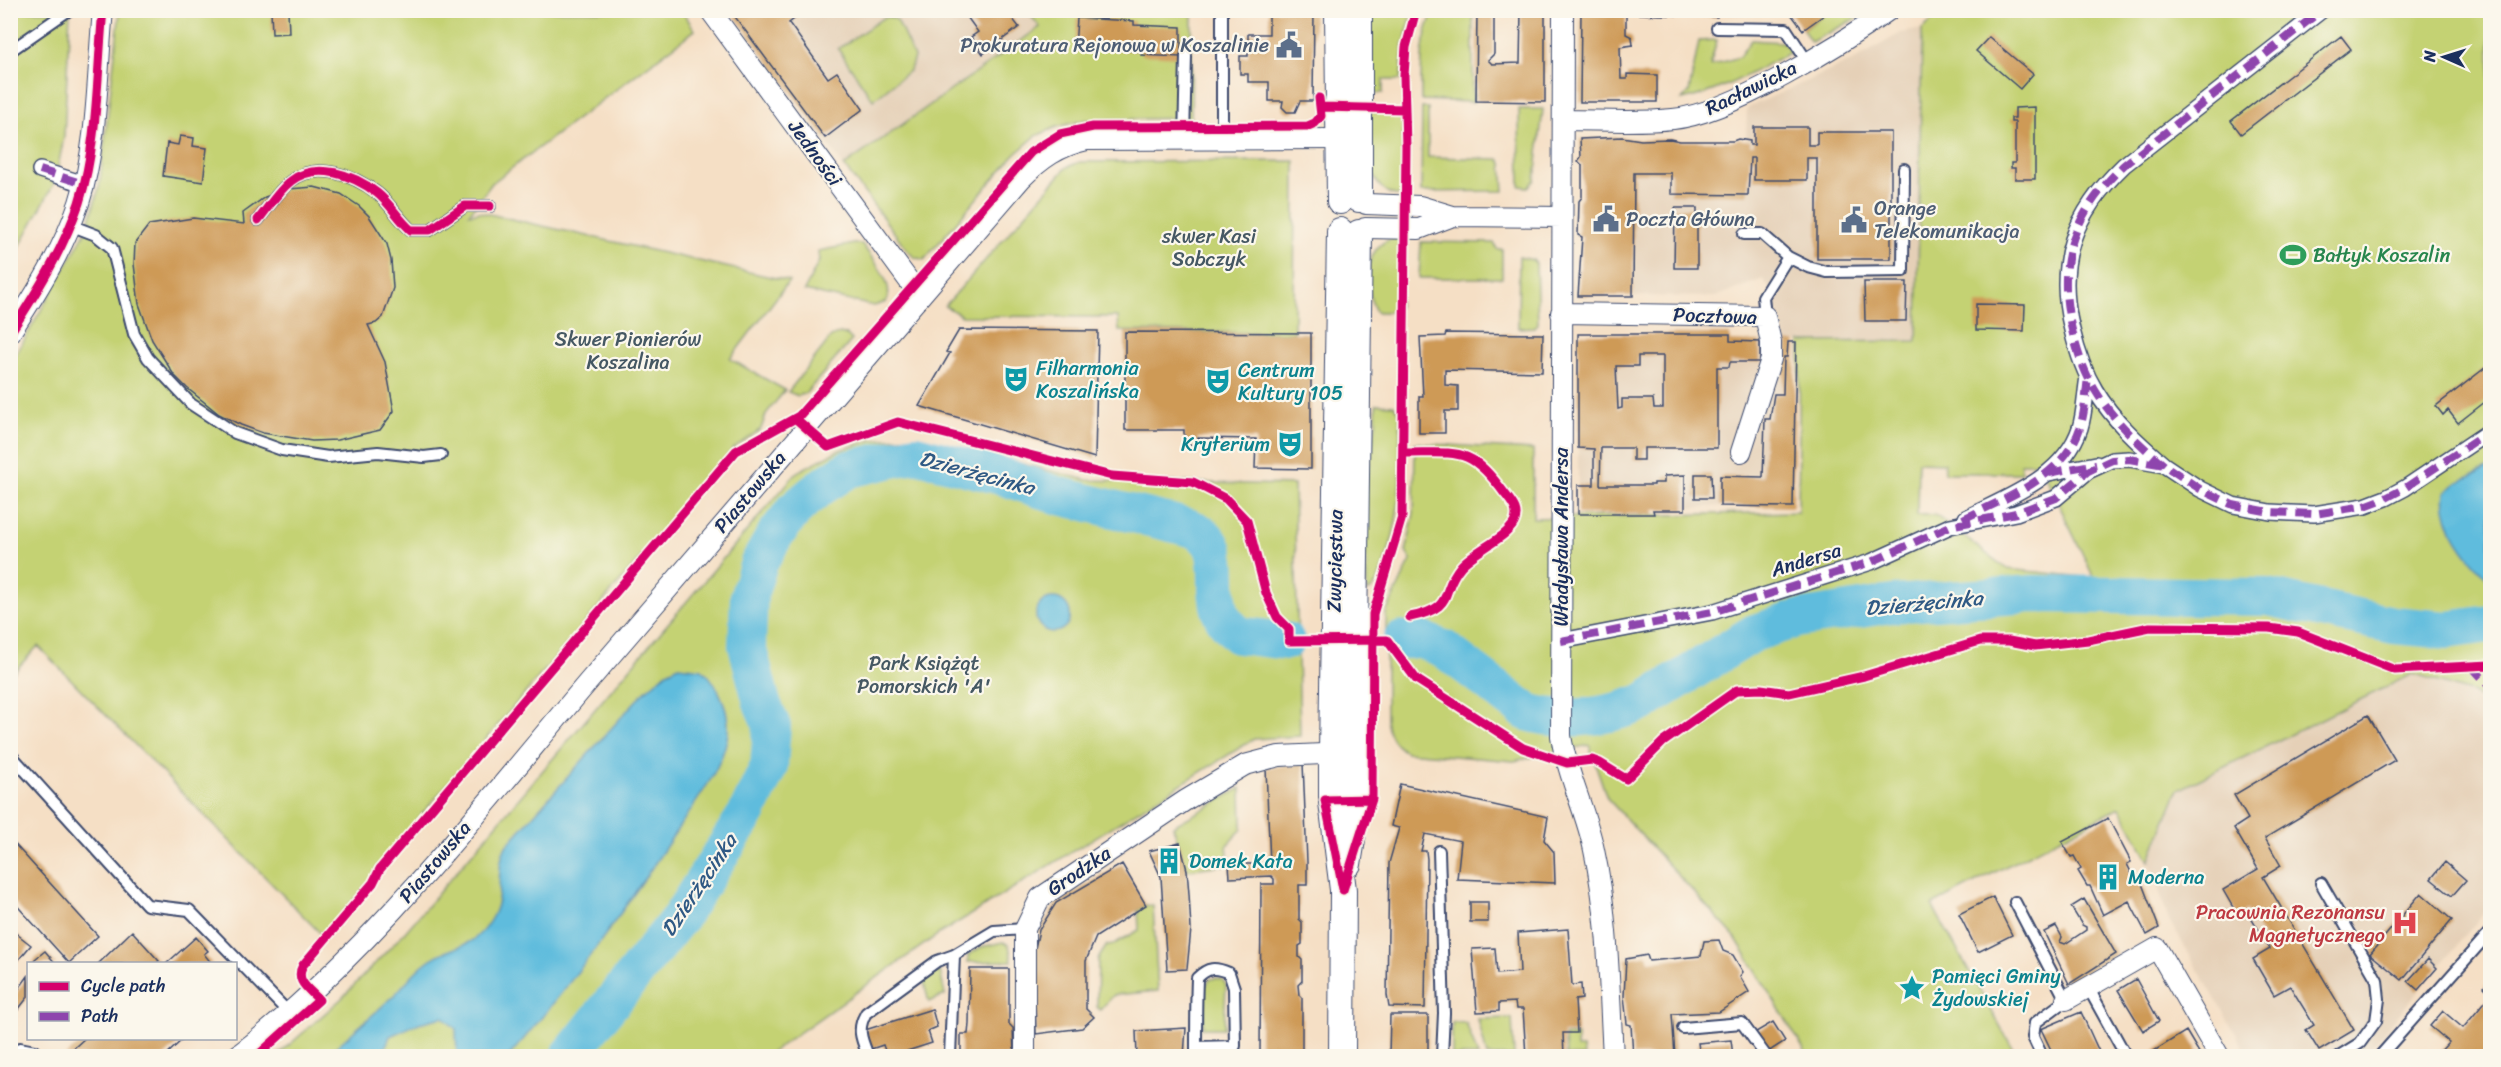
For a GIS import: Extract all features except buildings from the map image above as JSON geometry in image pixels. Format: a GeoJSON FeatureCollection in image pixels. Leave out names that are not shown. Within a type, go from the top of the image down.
{"type":"FeatureCollection","features":[{"type":"Feature","properties":{"kind":"street"},"geometry":{"type":"LineString","coordinates":[[10,333],[40,287],[70,225],[84,184],[103,10]]}},
{"type":"Feature","properties":{"kind":"street","name":"Jedności"},"geometry":{"type":"LineString","coordinates":[[710,10],[920,296]]}},
{"type":"Feature","properties":{"kind":"street","name":"Zwycięstwa"},"geometry":{"type":"LineString","coordinates":[[1338,10],[1355,216],[1344,752],[1356,815],[1343,890],[1342,1056]]}},
{"type":"Feature","properties":{"kind":"street","name":"Zwycięstwa"},"geometry":{"type":"LineString","coordinates":[[1349,139],[1359,10]]}},
{"type":"Feature","properties":{"kind":"street","name":"Władysława Andersa"},"geometry":{"type":"LineString","coordinates":[[1563,10],[1561,736],[1564,755],[1594,848],[1603,898],[1613,1056]]}},
{"type":"Feature","properties":{"kind":"street","name":"Racławicka"},"geometry":{"type":"LineString","coordinates":[[1563,120],[1674,119],[1710,111],[1807,61],[1889,10]]}},
{"type":"Feature","properties":{"kind":"street"},"geometry":{"type":"LineString","coordinates":[[2322,10],[2131,159],[2096,194],[2082,215],[2067,259],[2066,280],[2070,321],[2088,377],[2111,413],[2164,465],[2200,489],[2233,505],[2270,512],[2314,514],[2365,506],[2415,482],[2490,431]]}},
{"type":"Feature","properties":{"kind":"street","name":"Piastowska"},"geometry":{"type":"LineString","coordinates":[[237,1056],[288,1012],[393,911],[1021,179],[1046,156],[1073,143],[1087,140],[1349,139]]}},
{"type":"Feature","properties":{"kind":"street"},"geometry":{"type":"LineString","coordinates":[[40,170],[84,184]]}},
{"type":"Feature","properties":{"kind":"street"},"geometry":{"type":"LineString","coordinates":[[1355,216],[1393,205],[1420,206],[1453,216],[1562,218]]}},
{"type":"Feature","properties":{"kind":"street"},"geometry":{"type":"LineString","coordinates":[[1355,216],[1392,229],[1419,229],[1453,216]]}},
{"type":"Feature","properties":{"kind":"street","name":"Pocztowa"},"geometry":{"type":"LineString","coordinates":[[1561,313],[1765,316],[1771,342],[1771,359],[1741,452]]}},
{"type":"Feature","properties":{"kind":"street"},"geometry":{"type":"LineString","coordinates":[[2049,473],[2065,456],[2080,429],[2088,377]]}},
{"type":"Feature","properties":{"kind":"street"},"geometry":{"type":"LineString","coordinates":[[1950,526],[2049,473],[2081,465],[2129,459],[2164,465]]}},
{"type":"Feature","properties":{"kind":"street","name":"Andersa"},"geometry":{"type":"LineString","coordinates":[[1561,641],[1712,612],[1871,562],[1950,526],[2016,513],[2056,498],[2075,480],[2101,464]]}},
{"type":"Feature","properties":{"kind":"street","name":"Grodzka"},"geometry":{"type":"LineString","coordinates":[[1025,929],[1031,912],[1040,898],[1245,765],[1279,756],[1344,752]]}},
{"type":"Feature","properties":{"kind":"street"},"geometry":{"type":"LineString","coordinates":[[1025,929],[1025,1056]]}},
{"type":"Feature","properties":{"kind":"street"},"geometry":{"type":"LineString","coordinates":[[2066,1000],[2089,989],[2157,948],[2219,1056]]}},
{"type":"Feature","properties":{"kind":"lane"},"geometry":{"type":"LineString","coordinates":[[10,51],[69,10]]}},
{"type":"Feature","properties":{"kind":"lane"},"geometry":{"type":"LineString","coordinates":[[1222,10],[1222,139]]}},
{"type":"Feature","properties":{"kind":"lane"},"geometry":{"type":"LineString","coordinates":[[1717,28],[1786,29],[1807,61]]}},
{"type":"Feature","properties":{"kind":"lane"},"geometry":{"type":"LineString","coordinates":[[1184,139],[1186,56]]}},
{"type":"Feature","properties":{"kind":"lane"},"geometry":{"type":"LineString","coordinates":[[1744,234],[1762,234],[1788,257],[1808,267],[1827,272],[1903,271],[1904,168]]}},
{"type":"Feature","properties":{"kind":"lane"},"geometry":{"type":"LineString","coordinates":[[258,220],[291,181],[303,174],[325,172],[349,176],[370,188],[411,230],[430,230],[465,206],[490,206]]}},
{"type":"Feature","properties":{"kind":"lane"},"geometry":{"type":"LineString","coordinates":[[70,225],[96,236],[112,248],[134,334],[148,358],[191,404],[235,434],[282,450],[319,456],[347,457],[378,452],[424,457],[441,455]]}},
{"type":"Feature","properties":{"kind":"lane"},"geometry":{"type":"LineString","coordinates":[[1765,316],[1763,297],[1788,257]]}},
{"type":"Feature","properties":{"kind":"lane"},"geometry":{"type":"LineString","coordinates":[[10,754],[147,905],[189,910],[288,1012]]}},
{"type":"Feature","properties":{"kind":"lane"},"geometry":{"type":"LineString","coordinates":[[1439,851],[1444,1013],[1442,1056]]}},
{"type":"Feature","properties":{"kind":"lane"},"geometry":{"type":"LineString","coordinates":[[2321,883],[2377,980],[2379,999],[2376,1022],[2360,1043],[2339,1056]]}},
{"type":"Feature","properties":{"kind":"lane"},"geometry":{"type":"LineString","coordinates":[[2015,902],[2066,1000],[2035,1023],[2033,1037],[2043,1056]]}},
{"type":"Feature","properties":{"kind":"lane"},"geometry":{"type":"LineString","coordinates":[[867,1053],[860,1032],[861,1022],[866,1013],[937,961],[954,955],[994,931],[1025,929]]}},
{"type":"Feature","properties":{"kind":"lane"},"geometry":{"type":"LineString","coordinates":[[2380,1056],[2490,932]]}},
{"type":"Feature","properties":{"kind":"lane"},"geometry":{"type":"LineString","coordinates":[[950,1056],[954,955]]}},
{"type":"Feature","properties":{"kind":"lane"},"geometry":{"type":"LineString","coordinates":[[1217,968],[1229,973],[1234,988],[1235,1047],[1196,1052],[1197,978],[1205,970],[1217,968]]}},
{"type":"Feature","properties":{"kind":"lane"},"geometry":{"type":"LineString","coordinates":[[2089,989],[2126,1056]]}},
{"type":"Feature","properties":{"kind":"lane"},"geometry":{"type":"LineString","coordinates":[[1683,1028],[1742,1023],[1766,1056]]}},
{"type":"Feature","properties":{"kind":"lane"},"geometry":{"type":"LineString","coordinates":[[10,1056],[20,1048],[34,1051],[40,1056]]}},
{"type":"Feature","properties":{"kind":"shaded area"},"geometry":{"type":"Polygon","coordinates":[[[730,11],[1027,11],[1040,27],[844,166],[730,11]]]}},
{"type":"Feature","properties":{"kind":"shaded area"},"geometry":{"type":"Polygon","coordinates":[[[1922,29],[1917,341],[1796,342],[1793,507],[1720,506],[1654,510],[1654,514],[1578,514],[1578,334],[1730,334],[1730,341],[1780,342],[1771,291],[1763,279],[1715,297],[1633,296],[1634,173],[1671,173],[1750,145],[1750,141],[1746,140],[1747,108],[1856,59],[1901,33],[1922,29]]]}},
{"type":"Feature","properties":{"kind":"shaded area"},"geometry":{"type":"Polygon","coordinates":[[[2412,674],[2474,693],[2490,709],[2490,906],[2364,1056],[2249,1056],[2169,920],[2149,861],[2178,790],[2412,674]]]}},
{"type":"Feature","properties":{"kind":"green space"},"geometry":{"type":"Polygon","coordinates":[[[1831,10],[1870,11],[1811,42],[1803,30],[1831,10]]]}},
{"type":"Feature","properties":{"kind":"green space"},"geometry":{"type":"Polygon","coordinates":[[[11,11],[70,11],[64,137],[55,182],[11,262],[11,11]]]}},
{"type":"Feature","properties":{"kind":"green space","name":"Skwer Pionierów Koszalina"},"geometry":{"type":"Polygon","coordinates":[[[120,11],[682,11],[695,30],[492,183],[469,214],[480,212],[789,281],[730,359],[785,390],[766,414],[761,429],[734,448],[377,867],[370,881],[323,936],[38,646],[11,675],[10,365],[87,229],[99,188],[120,11]]]}},
{"type":"Feature","properties":{"kind":"green space"},"geometry":{"type":"Polygon","coordinates":[[[1027,11],[1192,11],[1191,118],[1085,120],[1057,127],[1036,136],[1014,155],[924,260],[914,257],[844,166],[1040,27],[1027,11]]]}},
{"type":"Feature","properties":{"kind":"green space"},"geometry":{"type":"Polygon","coordinates":[[[1369,11],[1413,11],[1403,47],[1401,80],[1383,80],[1383,93],[1369,93],[1369,11]]]}},
{"type":"Feature","properties":{"kind":"green space"},"geometry":{"type":"Polygon","coordinates":[[[1434,11],[1473,11],[1473,102],[1421,100],[1424,43],[1434,11]]]}},
{"type":"Feature","properties":{"kind":"green space"},"geometry":{"type":"Polygon","coordinates":[[[1944,11],[2490,11],[2490,707],[2474,693],[2412,674],[2178,790],[2149,861],[2120,807],[1932,905],[2017,1056],[1808,1056],[1735,937],[1607,798],[1589,745],[1514,761],[1406,752],[1394,742],[1386,719],[1386,613],[1411,560],[1406,552],[1414,513],[1415,443],[1533,450],[1533,518],[1798,512],[1800,342],[1917,341],[1922,29],[1944,11]],[[1918,462],[1917,515],[1935,515],[2007,569],[2094,578],[2039,463],[2021,463],[2021,473],[1945,473],[1944,463],[1918,462]]]}},
{"type":"Feature","properties":{"kind":"green space"},"geometry":{"type":"Polygon","coordinates":[[[890,17],[897,20],[914,57],[910,70],[873,100],[838,49],[883,18],[890,17]]]}},
{"type":"Feature","properties":{"kind":"green space"},"geometry":{"type":"Polygon","coordinates":[[[1717,40],[1710,66],[1739,57],[1751,40],[1782,42],[1791,52],[1711,92],[1682,100],[1689,92],[1699,41],[1717,40]]]}},
{"type":"Feature","properties":{"kind":"green space"},"geometry":{"type":"Polygon","coordinates":[[[1422,108],[1428,108],[1428,157],[1499,159],[1502,163],[1504,191],[1421,192],[1422,108]]]}},
{"type":"Feature","properties":{"kind":"green space"},"geometry":{"type":"Polygon","coordinates":[[[1519,109],[1543,109],[1535,180],[1528,187],[1520,186],[1519,109]]]}},
{"type":"Feature","properties":{"kind":"green space"},"geometry":{"type":"Polygon","coordinates":[[[1369,112],[1390,112],[1401,120],[1403,126],[1402,196],[1389,193],[1380,186],[1374,176],[1370,163],[1369,112]]]}},
{"type":"Feature","properties":{"kind":"green space","name":"skwer Kasi Sobczyk"},"geometry":{"type":"Polygon","coordinates":[[[1295,161],[1294,333],[1119,331],[1118,317],[962,316],[945,306],[1067,167],[1080,162],[1295,161]]]}},
{"type":"Feature","properties":{"kind":"green space"},"geometry":{"type":"Polygon","coordinates":[[[1400,237],[1399,306],[1391,312],[1376,312],[1369,290],[1369,266],[1379,247],[1388,240],[1400,237]]]}},
{"type":"Feature","properties":{"kind":"green space"},"geometry":{"type":"Polygon","coordinates":[[[1421,242],[1494,243],[1497,249],[1502,249],[1502,278],[1419,278],[1421,242]]]}},
{"type":"Feature","properties":{"kind":"green space"},"geometry":{"type":"Polygon","coordinates":[[[862,244],[882,272],[888,288],[886,302],[874,306],[804,291],[819,261],[818,251],[862,244]]]}},
{"type":"Feature","properties":{"kind":"green space"},"geometry":{"type":"Polygon","coordinates":[[[1519,257],[1533,260],[1536,264],[1538,324],[1534,327],[1518,328],[1519,257]]]}},
{"type":"Feature","properties":{"kind":"green space"},"geometry":{"type":"Polygon","coordinates":[[[840,333],[852,340],[806,393],[798,396],[788,392],[831,337],[840,333]]]}},
{"type":"Feature","properties":{"kind":"green space"},"geometry":{"type":"Polygon","coordinates":[[[1376,404],[1394,405],[1400,415],[1400,474],[1397,512],[1389,550],[1377,583],[1367,592],[1364,495],[1376,423],[1376,404]]]}},
{"type":"Feature","properties":{"kind":"green space","name":"Park Książąt Pomorskich 'A'"},"geometry":{"type":"Polygon","coordinates":[[[914,437],[1087,480],[1294,485],[1300,736],[1254,739],[939,934],[766,1056],[277,1056],[341,999],[406,931],[797,472],[837,451],[872,440],[914,437]]]}},
{"type":"Feature","properties":{"kind":"green space"},"geometry":{"type":"Polygon","coordinates":[[[1241,788],[1242,829],[1227,845],[1229,864],[1187,870],[1173,826],[1241,788]]]}},
{"type":"Feature","properties":{"kind":"green space"},"geometry":{"type":"Polygon","coordinates":[[[1146,905],[1153,906],[1158,991],[1114,995],[1100,1010],[1097,1007],[1098,959],[1107,945],[1114,944],[1139,930],[1138,910],[1146,905]]]}},
{"type":"Feature","properties":{"kind":"green space"},"geometry":{"type":"Polygon","coordinates":[[[1003,942],[1009,945],[1012,961],[968,962],[968,955],[981,947],[1003,942]]]}},
{"type":"Feature","properties":{"kind":"green space"},"geometry":{"type":"Polygon","coordinates":[[[940,971],[945,995],[929,1002],[923,980],[930,974],[940,971]]]}},
{"type":"Feature","properties":{"kind":"green space"},"geometry":{"type":"Polygon","coordinates":[[[1222,979],[1226,985],[1224,1028],[1203,1028],[1204,988],[1209,980],[1222,979]]]}},
{"type":"Feature","properties":{"kind":"green space"},"geometry":{"type":"Polygon","coordinates":[[[1512,1018],[1514,1056],[1487,1056],[1478,1019],[1512,1018]]]}},
{"type":"Feature","properties":{"kind":"green space"},"geometry":{"type":"Polygon","coordinates":[[[1452,1022],[1466,1023],[1478,1056],[1452,1056],[1452,1022]]]}},
{"type":"Feature","properties":{"kind":"green space"},"geometry":{"type":"Polygon","coordinates":[[[1565,1035],[1577,1035],[1577,1048],[1583,1048],[1584,1056],[1566,1056],[1565,1035]]]}},
{"type":"Feature","properties":{"kind":"water"},"geometry":{"type":"Polygon","coordinates":[[[2490,468],[2490,581],[2458,541],[2447,517],[2445,492],[2458,482],[2490,468]]]}},
{"type":"Feature","properties":{"kind":"water"},"geometry":{"type":"Polygon","coordinates":[[[1053,598],[1065,603],[1070,615],[1065,627],[1053,632],[1041,627],[1036,615],[1041,603],[1053,598]]]}},
{"type":"Feature","properties":{"kind":"water"},"geometry":{"type":"Polygon","coordinates":[[[679,666],[702,669],[719,691],[726,710],[728,730],[719,763],[699,798],[617,918],[576,975],[509,1056],[457,1056],[456,1029],[443,1017],[419,1023],[390,1036],[382,1056],[326,1056],[391,998],[423,965],[442,953],[468,943],[484,929],[496,908],[502,854],[506,846],[642,694],[667,672],[679,666]]]}},
{"type":"Feature","properties":{"kind":"waterway","name":"Dzierżęcinka"},"geometry":{"type":"LineString","coordinates":[[569,1056],[681,916],[747,813],[769,766],[772,726],[762,703],[747,646],[749,595],[759,563],[775,535],[796,508],[821,487],[849,469],[915,454],[1001,476],[1060,496],[1191,528],[1211,543],[1215,553],[1218,601],[1226,622],[1238,635],[1286,641]]}},
{"type":"Feature","properties":{"kind":"waterway","name":"Dzierżęcinka"},"geometry":{"type":"LineString","coordinates":[[1402,640],[1421,640],[1444,649],[1527,712],[1570,718],[1600,715],[1642,703],[1754,633],[1797,619],[1892,604],[2033,594],[2268,597],[2393,625],[2447,630],[2490,624]]}},
{"type":"Feature","properties":{"kind":"marked path"},"geometry":{"type":"LineString","coordinates":[[2164,465],[2135,440],[2118,421],[2095,390],[2084,369],[2067,305],[2068,260],[2073,240],[2092,201],[2124,165],[2322,10]]}},
{"type":"Feature","properties":{"kind":"marked path"},"geometry":{"type":"LineString","coordinates":[[40,170],[84,184]]}},
{"type":"Feature","properties":{"kind":"marked path"},"geometry":{"type":"LineString","coordinates":[[1963,519],[2032,484],[2061,460],[2072,445],[2080,428],[2088,377]]}},
{"type":"Feature","properties":{"kind":"marked path"},"geometry":{"type":"LineString","coordinates":[[1561,641],[1712,612],[1871,562],[1950,526],[2016,513],[2056,498],[2088,471],[2112,460],[2129,459],[2164,465],[2200,489],[2233,505],[2270,512],[2314,514],[2365,506],[2386,498],[2405,488],[2490,431]]}},
{"type":"Feature","properties":{"kind":"marked path"},"geometry":{"type":"LineString","coordinates":[[2049,473],[2096,464]]}},
{"type":"Feature","properties":{"kind":"marked path"},"geometry":{"type":"LineString","coordinates":[[2471,666],[2490,686]]}},
{"type":"Feature","properties":{"kind":"cycle path"},"geometry":{"type":"LineString","coordinates":[[10,333],[49,270],[79,203],[90,157],[103,10]]}},
{"type":"Feature","properties":{"kind":"cycle path"},"geometry":{"type":"LineString","coordinates":[[1343,890],[1372,799],[1373,614],[1402,517],[1406,146],[1404,75],[1406,47],[1416,10]]}},
{"type":"Feature","properties":{"kind":"cycle path"},"geometry":{"type":"LineString","coordinates":[[257,1056],[319,1000],[301,980],[303,965],[373,883],[380,869],[736,451],[799,416],[1031,152],[1060,134],[1093,127],[1308,126],[1315,123],[1321,116],[1319,98]]}},
{"type":"Feature","properties":{"kind":"cycle path"},"geometry":{"type":"LineString","coordinates":[[1322,107],[1405,109]]}},
{"type":"Feature","properties":{"kind":"cycle path"},"geometry":{"type":"LineString","coordinates":[[258,220],[291,181],[301,175],[323,171],[346,176],[368,186],[382,197],[411,230],[430,230],[465,206],[490,206]]}},
{"type":"Feature","properties":{"kind":"cycle path"},"geometry":{"type":"LineString","coordinates":[[795,418],[828,447],[898,422],[1112,476],[1193,482],[1226,499],[1247,521],[1266,593],[1277,617],[1289,629],[1289,641],[1387,640],[1416,679],[1523,748],[1567,763],[1592,760],[1626,779],[1663,742],[1737,690],[1761,689],[1789,693],[1864,676],[1980,641],[2009,641],[2035,646],[2088,640],[2150,627],[2269,628],[2298,632],[2395,670],[2490,665]]}},
{"type":"Feature","properties":{"kind":"cycle path"},"geometry":{"type":"LineString","coordinates":[[1403,453],[1451,453],[1472,460],[1493,478],[1516,511],[1516,519],[1510,529],[1461,566],[1441,604],[1435,609],[1410,617]]}},
{"type":"Feature","properties":{"kind":"cycle path"},"geometry":{"type":"LineString","coordinates":[[1343,889],[1325,800],[1372,799]]}},
{"type":"Feature","properties":{"kind":"place","name":"Prokuratura Rejonowa w Koszalinie"},"geometry":{"type":"Point","coordinates":[1289,45]}},
{"type":"Feature","properties":{"kind":"place","name":"Poczta Główna"},"geometry":{"type":"Point","coordinates":[1606,219]}},
{"type":"Feature","properties":{"kind":"place","name":"Orange Telekomunikacja"},"geometry":{"type":"Point","coordinates":[1854,220]}},
{"type":"Feature","properties":{"kind":"place","name":"Bałtyk Koszalin"},"geometry":{"type":"Point","coordinates":[2293,255]}},
{"type":"Feature","properties":{"kind":"place","name":"Filharmonia Koszalińska"},"geometry":{"type":"Point","coordinates":[1016,379]}},
{"type":"Feature","properties":{"kind":"place","name":"Centrum Kultury 105"},"geometry":{"type":"Point","coordinates":[1218,381]}},
{"type":"Feature","properties":{"kind":"place","name":"Kryterium"},"geometry":{"type":"Point","coordinates":[1290,444]}},
{"type":"Feature","properties":{"kind":"place","name":"Domek Kata"},"geometry":{"type":"Point","coordinates":[1169,861]}},
{"type":"Feature","properties":{"kind":"place","name":"Moderna"},"geometry":{"type":"Point","coordinates":[2108,877]}},
{"type":"Feature","properties":{"kind":"place","name":"Pracownia Rezonansu Magnetycznego"},"geometry":{"type":"Point","coordinates":[2405,923]}},
{"type":"Feature","properties":{"kind":"place","name":"Pamięci Gminy Żydowskiej"},"geometry":{"type":"Point","coordinates":[1912,988]}}]}
